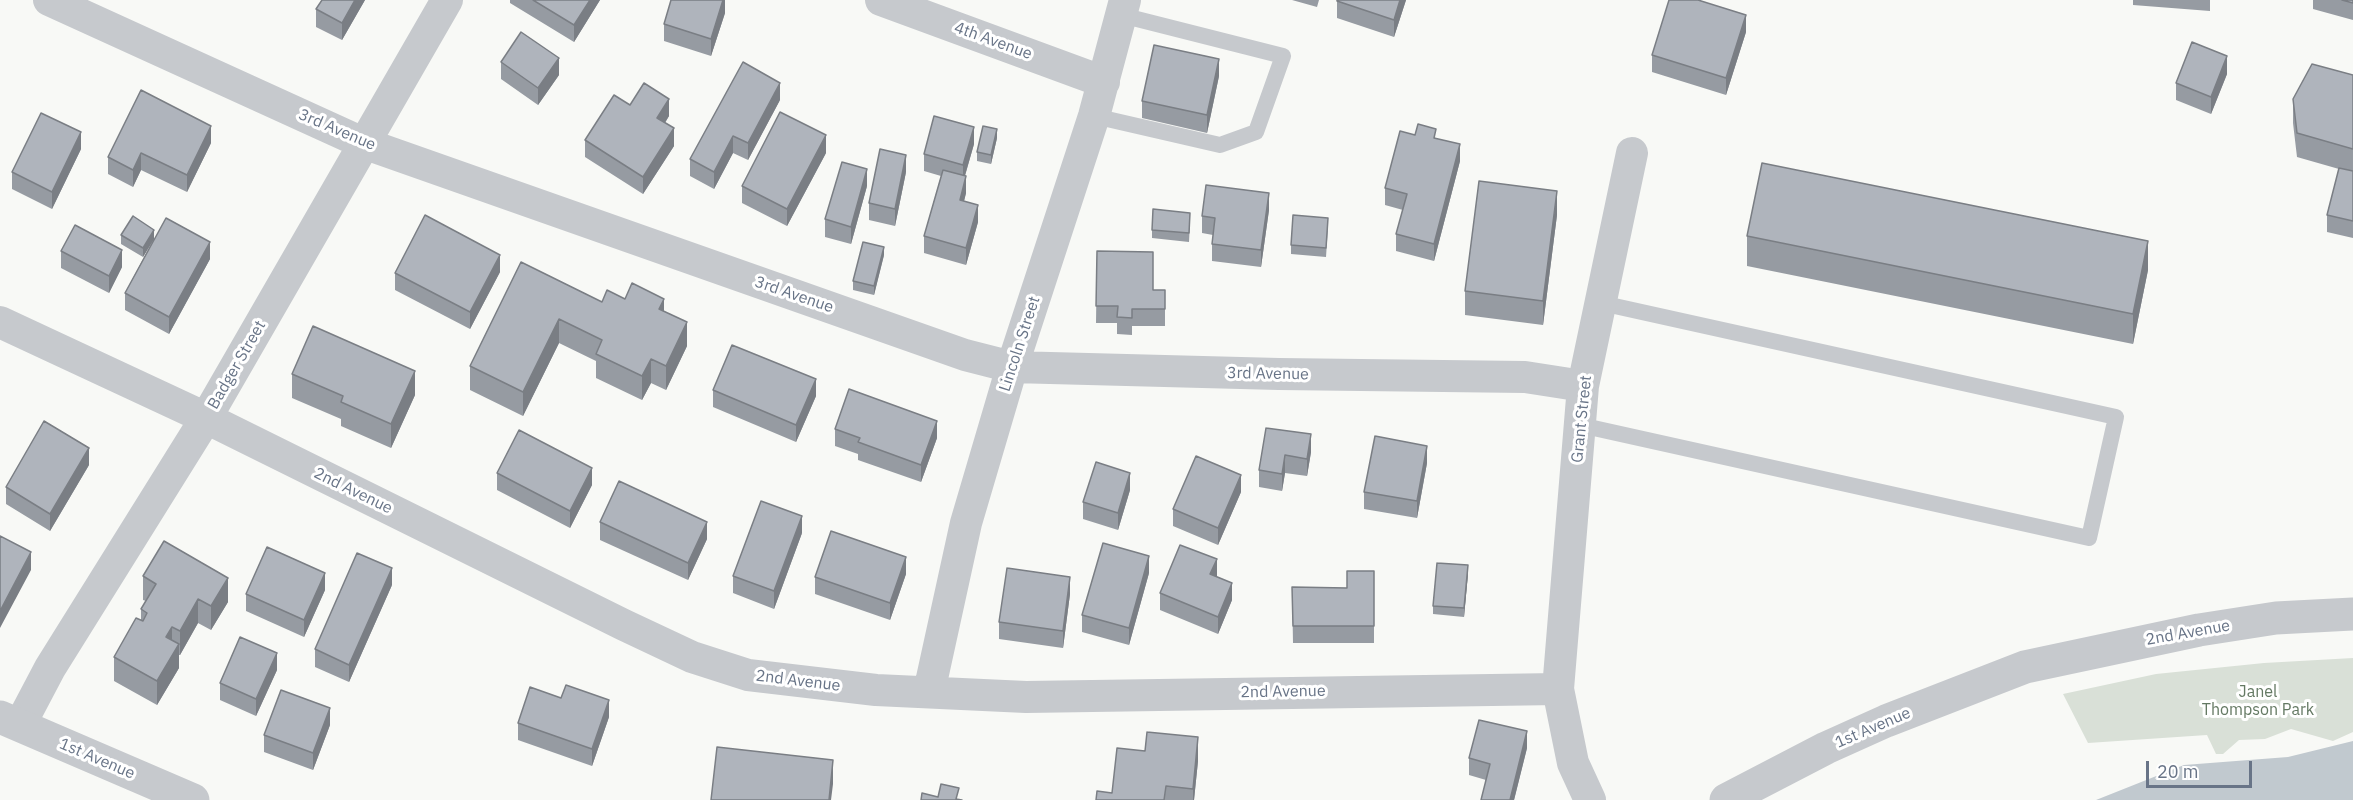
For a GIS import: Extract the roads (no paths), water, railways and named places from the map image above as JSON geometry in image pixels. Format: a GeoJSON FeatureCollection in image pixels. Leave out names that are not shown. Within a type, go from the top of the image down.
{"type":"FeatureCollection","features":[{"type":"Feature","properties":{"kind":"street","name":"3rd Avenue"},"geometry":{"type":"LineString","coordinates":[[49,0],[363,143],[965,355],[1012,367],[1256,374],[1525,377],[1583,386]]}},
{"type":"Feature","properties":{"kind":"street","name":"Badger Street"},"geometry":{"type":"LineString","coordinates":[[10,721],[50,668],[206,418],[447,0]]}},
{"type":"Feature","properties":{"kind":"street","name":"4th Avenue"},"geometry":{"type":"LineString","coordinates":[[881,0],[1104,82]]}},
{"type":"Feature","properties":{"kind":"street","name":"Lincoln Street"},"geometry":{"type":"LineString","coordinates":[[929,692],[966,523],[1012,367],[1094,116],[1123,7]]}},
{"type":"Feature","properties":{"kind":"street","name":"Grant Street"},"geometry":{"type":"LineString","coordinates":[[1558,689],[1583,386],[1632,153]]}},
{"type":"Feature","properties":{"kind":"street","name":"2nd Avenue"},"geometry":{"type":"LineString","coordinates":[[0,322],[206,418],[692,657],[748,675],[876,690],[1026,697],[1558,689]]}},
{"type":"Feature","properties":{"kind":"street","name":"2nd Avenue"},"geometry":{"type":"LineString","coordinates":[[2025,667],[2199,630],[2276,618],[2353,614]]}},
{"type":"Feature","properties":{"kind":"street","name":"1st Avenue"},"geometry":{"type":"LineString","coordinates":[[1726,800],[1826,748],[1886,721],[2025,667]]}},
{"type":"Feature","properties":{"kind":"street"},"geometry":{"type":"LineString","coordinates":[[1558,689],[1572,763],[1590,800]]}},
{"type":"Feature","properties":{"kind":"street","name":"1st Avenue"},"geometry":{"type":"LineString","coordinates":[[10,721],[194,800]]}},
{"type":"Feature","properties":{"kind":"lane"},"geometry":{"type":"LineString","coordinates":[[1094,116],[1220,145],[1256,132],[1283,56],[1123,7]]}},
{"type":"Feature","properties":{"kind":"lane"},"geometry":{"type":"LineString","coordinates":[[1580,424],[2089,538],[2116,417],[1600,303]]}},
{"type":"Feature","properties":{"kind":"park label","name":"Janel Thompson Park"},"geometry":{"type":"Point","coordinates":[2258,701]}}]}
